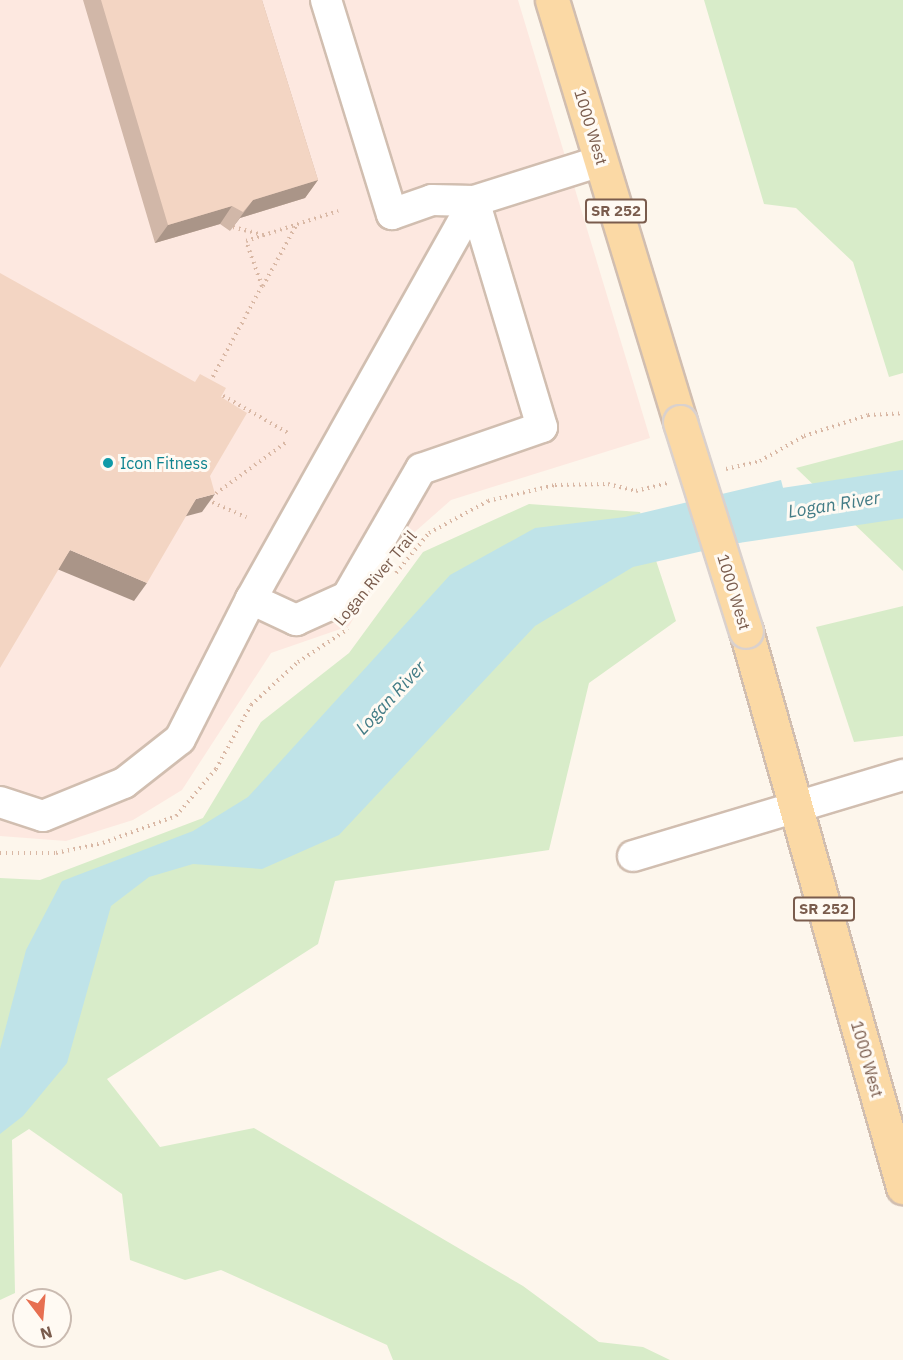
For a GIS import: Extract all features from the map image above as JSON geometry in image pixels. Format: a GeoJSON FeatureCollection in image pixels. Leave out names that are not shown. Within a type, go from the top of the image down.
{"type":"FeatureCollection","features":[{"type":"Feature","properties":{"kind":"main road","name":"1000 West"},"geometry":{"type":"LineString","coordinates":[[552,0],[746,631],[903,1187]]}},
{"type":"Feature","properties":{"kind":"lane"},"geometry":{"type":"LineString","coordinates":[[326,0],[392,214],[432,200],[474,201],[601,161]]}},
{"type":"Feature","properties":{"kind":"lane"},"geometry":{"type":"LineString","coordinates":[[0,802],[43,816],[124,783],[180,739],[251,599],[474,201]]}},
{"type":"Feature","properties":{"kind":"lane"},"geometry":{"type":"LineString","coordinates":[[251,599],[296,620],[347,597],[421,469],[542,427],[474,201]]}},
{"type":"Feature","properties":{"kind":"lane"},"geometry":{"type":"LineString","coordinates":[[633,856],[903,775]]}},
{"type":"Feature","properties":{"kind":"path"},"geometry":{"type":"LineString","coordinates":[[262,286],[246,241],[338,211]]}},
{"type":"Feature","properties":{"kind":"path"},"geometry":{"type":"LineString","coordinates":[[290,434],[207,387],[298,224]]}},
{"type":"Feature","properties":{"kind":"path"},"geometry":{"type":"LineString","coordinates":[[233,227],[264,235]]}},
{"type":"Feature","properties":{"kind":"path"},"geometry":{"type":"LineString","coordinates":[[715,472],[760,461],[804,436],[868,415],[903,413]]}},
{"type":"Feature","properties":{"kind":"path"},"geometry":{"type":"LineString","coordinates":[[200,505],[285,443]]}},
{"type":"Feature","properties":{"kind":"path","name":"Logan River Trail"},"geometry":{"type":"LineString","coordinates":[[391,579],[429,533],[488,501],[555,485],[608,484],[636,491],[681,480]]}},
{"type":"Feature","properties":{"kind":"path"},"geometry":{"type":"LineString","coordinates":[[207,500],[246,517]]}},
{"type":"Feature","properties":{"kind":"path","name":"Logan River Trail"},"geometry":{"type":"LineString","coordinates":[[0,853],[56,853],[103,843],[176,816],[216,769],[251,705],[354,622]]}},
{"type":"Feature","properties":{"kind":"shaded area"},"geometry":{"type":"Polygon","coordinates":[[[0,0],[518,0],[650,438],[451,500],[392,552],[349,626],[271,653],[182,790],[133,820],[66,841],[0,836],[0,0]]]}},
{"type":"Feature","properties":{"kind":"green space"},"geometry":{"type":"Polygon","coordinates":[[[704,0],[903,0],[903,373],[889,377],[853,262],[796,208],[764,204],[704,0]]]}},
{"type":"Feature","properties":{"kind":"green space"},"geometry":{"type":"Polygon","coordinates":[[[903,440],[903,571],[796,468],[903,440]]]}},
{"type":"Feature","properties":{"kind":"green space"},"geometry":{"type":"Polygon","coordinates":[[[529,504],[640,512],[676,621],[589,683],[549,850],[335,881],[318,944],[107,1079],[160,1147],[254,1128],[523,1286],[599,1342],[643,1347],[670,1360],[393,1360],[387,1345],[221,1270],[185,1280],[130,1260],[122,1194],[29,1129],[12,1140],[15,1288],[12,1288],[12,1294],[0,1300],[0,878],[40,880],[203,818],[261,722],[349,653],[423,552],[529,504]]]}},
{"type":"Feature","properties":{"kind":"green space"},"geometry":{"type":"Polygon","coordinates":[[[903,606],[903,736],[854,742],[816,627],[903,606]]]}},
{"type":"Feature","properties":{"kind":"water"},"geometry":{"type":"Polygon","coordinates":[[[781,480],[794,530],[633,567],[535,626],[339,835],[262,869],[193,864],[149,877],[111,906],[67,1063],[23,1116],[0,1134],[0,1049],[26,950],[62,881],[193,831],[248,797],[450,575],[535,528],[625,517],[781,480]]]}},
{"type":"Feature","properties":{"kind":"building"},"geometry":{"type":"Polygon","coordinates":[[[101,0],[262,0],[318,180],[253,200],[243,212],[232,206],[168,225],[101,0]]]}},
{"type":"Feature","properties":{"kind":"building","name":"Icon Fitness"},"geometry":{"type":"Polygon","coordinates":[[[0,273],[195,382],[200,374],[226,388],[221,397],[247,413],[210,476],[215,494],[196,499],[147,583],[70,550],[0,668],[0,273]]]}},
{"type":"Feature","properties":{"kind":"waterway","name":"Logan River"},"geometry":{"type":"LineString","coordinates":[[723,521],[903,494]]}},
{"type":"Feature","properties":{"kind":"place","name":"Icon Fitness"},"geometry":{"type":"Point","coordinates":[108,463]}}]}
